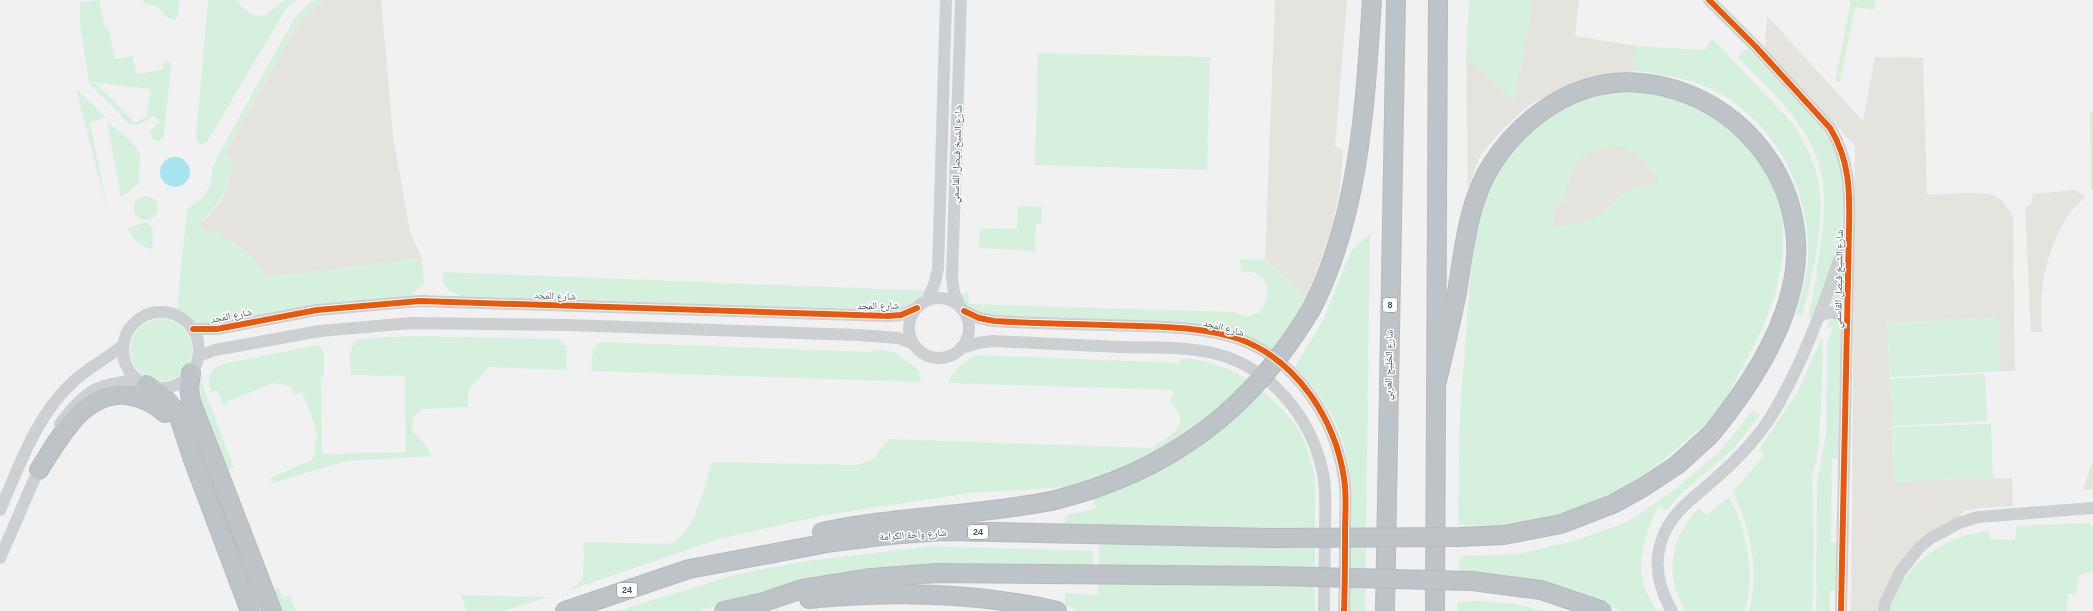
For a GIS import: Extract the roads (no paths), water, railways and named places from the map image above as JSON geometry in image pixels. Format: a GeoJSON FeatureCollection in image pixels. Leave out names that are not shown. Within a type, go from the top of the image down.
{"type":"FeatureCollection","features":[{"type":"Feature","properties":{"kind":"highway"},"geometry":{"type":"LineString","coordinates":[[689,569],[741,551],[850,526],[896,519],[1024,507],[1091,491],[1130,476],[1161,460],[1203,434],[1240,402],[1264,377],[1282,355],[1312,308],[1330,270],[1337,251],[1352,189],[1366,90],[1372,0]]}},
{"type":"Feature","properties":{"kind":"highway","name":"شارع الخَلِيج العَربِي"},"geometry":{"type":"LineString","coordinates":[[1385,611],[1396,0]]}},
{"type":"Feature","properties":{"kind":"highway"},"geometry":{"type":"LineString","coordinates":[[1435,611],[1438,0]]}},
{"type":"Feature","properties":{"kind":"highway","name":"شارع واحة الكرامة"},"geometry":{"type":"LineString","coordinates":[[565,611],[689,569],[833,542],[889,535],[943,531],[1271,538],[1459,537],[1504,535],[1561,524],[1613,504],[1642,488],[1677,465],[1710,435],[1732,408],[1755,374],[1774,338],[1789,299],[1795,262],[1796,242],[1794,224],[1786,194],[1771,162],[1754,139],[1739,124],[1706,102],[1689,94],[1650,84],[1633,82],[1598,85],[1570,96],[1544,109],[1509,140],[1491,166],[1476,199],[1467,235],[1451,326],[1437,381]]}},
{"type":"Feature","properties":{"kind":"highway"},"geometry":{"type":"LineString","coordinates":[[191,373],[189,387],[190,401],[272,611]]}},
{"type":"Feature","properties":{"kind":"highway"},"geometry":{"type":"LineString","coordinates":[[141,382],[164,397],[172,405],[180,419],[192,457],[250,611]]}},
{"type":"Feature","properties":{"kind":"highway"},"geometry":{"type":"LineString","coordinates":[[39,470],[67,428],[86,408],[97,401],[122,395],[147,400],[158,406],[176,426],[192,457]]}},
{"type":"Feature","properties":{"kind":"highway"},"geometry":{"type":"LineString","coordinates":[[764,602],[789,592],[810,588],[871,578],[937,572],[1275,576],[1472,581],[1541,590],[1603,611]]}},
{"type":"Feature","properties":{"kind":"highway"},"geometry":{"type":"LineString","coordinates":[[724,611],[764,602],[883,594],[923,594],[993,599],[1028,604],[1057,611]]}},
{"type":"Feature","properties":{"kind":"street","name":"شارع الشيخ فيصل القاسمي"},"geometry":{"type":"LineString","coordinates":[[927,301],[935,282],[938,269],[946,0]]}},
{"type":"Feature","properties":{"kind":"street","name":"شارع الشيخ فيصل القاسمي"},"geometry":{"type":"LineString","coordinates":[[961,0],[952,278],[954,292],[962,309]]}},
{"type":"Feature","properties":{"kind":"street","name":"شارع الشيخ فيصل القاسمي"},"geometry":{"type":"LineString","coordinates":[[1709,0],[1810,106],[1837,140],[1846,165],[1850,230],[1841,611]]}},
{"type":"Feature","properties":{"kind":"street","name":"شارع الشيخ فيصل القاسمي"},"geometry":{"type":"LineString","coordinates":[[1672,611],[1660,585],[1658,554],[1662,538],[1669,524],[1678,512],[1737,458],[1761,432],[1784,395],[1820,316],[1850,230]]}},
{"type":"Feature","properties":{"kind":"street"},"geometry":{"type":"LineString","coordinates":[[199,356],[215,350],[320,330],[411,323],[568,325],[859,335],[898,338],[914,344],[925,354],[940,358],[954,354],[965,342],[969,326],[962,309],[946,299],[933,299],[917,308],[910,326],[914,344]]}},
{"type":"Feature","properties":{"kind":"street","name":"شارع المَجد"},"geometry":{"type":"LineString","coordinates":[[193,329],[217,329],[317,310],[420,301],[888,316],[901,315],[917,308]]}},
{"type":"Feature","properties":{"kind":"street","name":"شارع المَجد"},"geometry":{"type":"LineString","coordinates":[[962,309],[979,318],[994,321],[1159,327],[1202,331],[1239,340],[1279,363],[1304,387],[1316,403],[1332,434],[1340,459],[1346,499],[1344,611]]}},
{"type":"Feature","properties":{"kind":"street"},"geometry":{"type":"LineString","coordinates":[[0,558],[50,442],[60,424],[81,398],[105,384],[141,382],[158,388],[171,387],[182,382],[191,373],[199,356],[198,342],[193,329],[177,316],[170,313],[156,312],[143,316],[133,324],[125,336],[123,345],[124,360],[127,368],[141,382]]}},
{"type":"Feature","properties":{"kind":"street"},"geometry":{"type":"LineString","coordinates":[[1820,316],[1834,312],[1840,314],[1847,321]]}},
{"type":"Feature","properties":{"kind":"street"},"geometry":{"type":"LineString","coordinates":[[961,348],[978,343],[993,341],[1178,349],[1216,354],[1233,359],[1274,385],[1296,410],[1312,438],[1322,470],[1326,502],[1324,611]]}},
{"type":"Feature","properties":{"kind":"street"},"geometry":{"type":"LineString","coordinates":[[0,510],[32,439],[53,404],[75,380],[123,345]]}},
{"type":"Feature","properties":{"kind":"street"},"geometry":{"type":"LineString","coordinates":[[1884,611],[1885,603],[1900,572],[1919,548],[1931,538],[1959,523],[1978,517],[2093,508]]}},
{"type":"Feature","properties":{"kind":"water"},"geometry":{"type":"Polygon","coordinates":[[[175,157],[186,161],[190,172],[186,183],[175,187],[164,183],[160,172],[164,161],[175,157]]]}}]}
